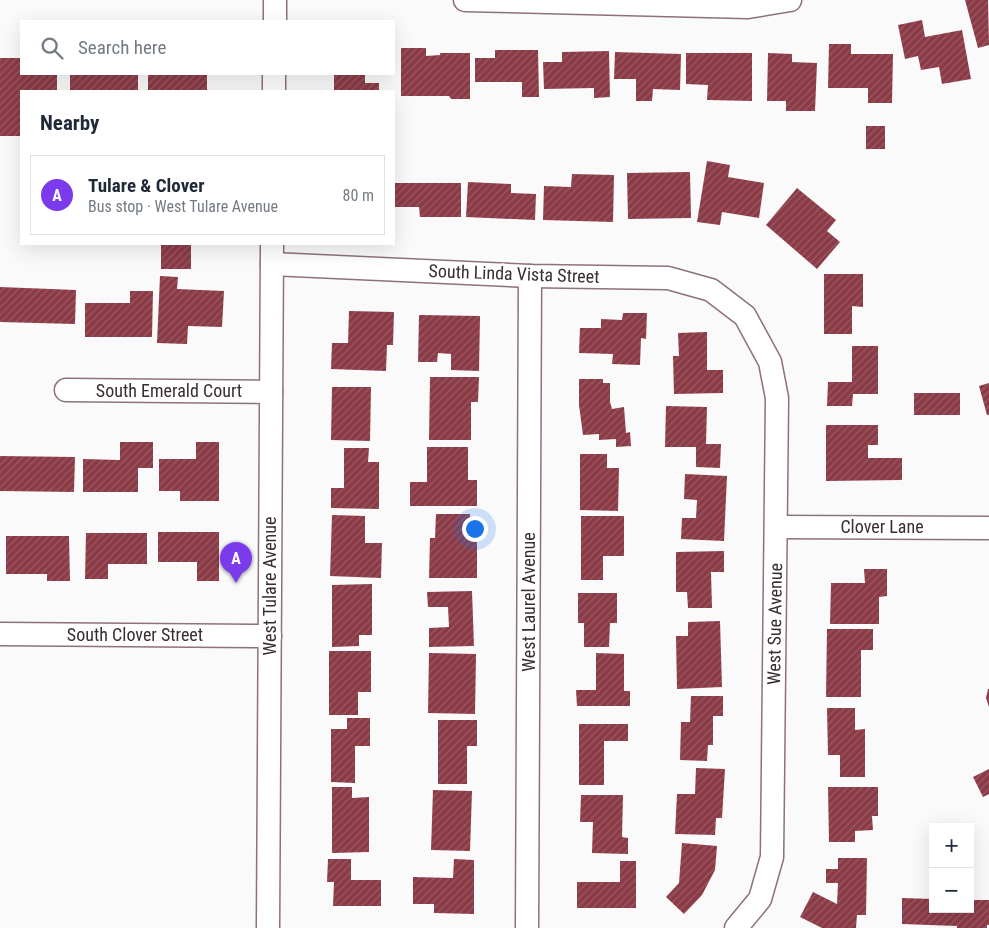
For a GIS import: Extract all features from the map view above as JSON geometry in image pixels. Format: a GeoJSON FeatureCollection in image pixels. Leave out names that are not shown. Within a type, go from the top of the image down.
{"type":"FeatureCollection","features":[{"type":"Feature","properties":{"kind":"street"},"geometry":{"type":"LineString","coordinates":[[275,0],[275,20]]}},
{"type":"Feature","properties":{"kind":"street"},"geometry":{"type":"LineString","coordinates":[[465,0],[748,7],[790,0]]}},
{"type":"Feature","properties":{"kind":"street"},"geometry":{"type":"LineString","coordinates":[[274,75],[274,90]]}},
{"type":"Feature","properties":{"kind":"street","name":"South Linda Vista Street"},"geometry":{"type":"LineString","coordinates":[[272,254],[530,276],[668,278],[711,290],[745,316]]}},
{"type":"Feature","properties":{"kind":"street","name":"West Tulare Avenue"},"geometry":{"type":"LineString","coordinates":[[268,928],[272,254]]}},
{"type":"Feature","properties":{"kind":"street","name":"West Laurel Avenue"},"geometry":{"type":"LineString","coordinates":[[527,928],[530,276]]}},
{"type":"Feature","properties":{"kind":"street","name":"West Sue Avenue"},"geometry":{"type":"LineString","coordinates":[[736,928],[760,899],[772,857],[776,398],[770,362],[745,316]]}},
{"type":"Feature","properties":{"kind":"street","name":"South Emerald Court"},"geometry":{"type":"LineString","coordinates":[[66,390],[271,392]]}},
{"type":"Feature","properties":{"kind":"street","name":"Clover Lane"},"geometry":{"type":"LineString","coordinates":[[776,527],[989,528]]}},
{"type":"Feature","properties":{"kind":"street","name":"South Clover Street"},"geometry":{"type":"LineString","coordinates":[[0,634],[270,636]]}},
{"type":"Feature","properties":{"kind":"building"},"geometry":{"type":"Polygon","coordinates":[[[965,0],[988,0],[989,45],[978,48],[965,0]]]}},
{"type":"Feature","properties":{"kind":"building"},"geometry":{"type":"Polygon","coordinates":[[[922,20],[925,37],[962,30],[971,79],[942,84],[939,67],[921,70],[918,56],[905,59],[898,25],[922,20]]]}},
{"type":"Feature","properties":{"kind":"building"},"geometry":{"type":"Polygon","coordinates":[[[829,44],[851,44],[851,54],[893,54],[892,103],[868,103],[868,88],[828,88],[829,44]]]}},
{"type":"Feature","properties":{"kind":"building"},"geometry":{"type":"Polygon","coordinates":[[[401,48],[426,48],[426,56],[440,55],[440,53],[470,53],[470,99],[451,99],[449,96],[401,96],[401,48]]]}},
{"type":"Feature","properties":{"kind":"building"},"geometry":{"type":"Polygon","coordinates":[[[495,50],[538,50],[539,97],[522,97],[522,82],[475,82],[475,58],[495,58],[495,50]]]}},
{"type":"Feature","properties":{"kind":"building"},"geometry":{"type":"Polygon","coordinates":[[[609,51],[610,97],[594,98],[594,88],[544,89],[543,62],[562,62],[562,52],[609,51]]]}},
{"type":"Feature","properties":{"kind":"building"},"geometry":{"type":"Polygon","coordinates":[[[615,52],[681,54],[680,90],[653,89],[652,101],[636,101],[636,79],[614,79],[615,52]]]}},
{"type":"Feature","properties":{"kind":"building"},"geometry":{"type":"Polygon","coordinates":[[[686,53],[752,53],[752,101],[707,100],[708,85],[686,84],[686,53]]]}},
{"type":"Feature","properties":{"kind":"building"},"geometry":{"type":"Polygon","coordinates":[[[768,53],[792,54],[792,62],[817,63],[815,111],[786,111],[786,101],[767,101],[768,53]]]}},
{"type":"Feature","properties":{"kind":"building"},"geometry":{"type":"Polygon","coordinates":[[[0,58],[20,58],[20,75],[57,75],[57,90],[20,90],[20,136],[0,136],[0,58]]]}},
{"type":"Feature","properties":{"kind":"building"},"geometry":{"type":"Polygon","coordinates":[[[70,75],[138,75],[138,90],[70,90],[70,75]]]}},
{"type":"Feature","properties":{"kind":"building"},"geometry":{"type":"Polygon","coordinates":[[[148,75],[207,75],[207,90],[148,90],[148,75]]]}},
{"type":"Feature","properties":{"kind":"building"},"geometry":{"type":"Polygon","coordinates":[[[334,75],[365,75],[365,83],[379,83],[379,90],[334,90],[334,75]]]}},
{"type":"Feature","properties":{"kind":"building"},"geometry":{"type":"Polygon","coordinates":[[[866,126],[885,126],[885,149],[866,149],[866,126]]]}},
{"type":"Feature","properties":{"kind":"building"},"geometry":{"type":"Polygon","coordinates":[[[707,161],[730,165],[728,177],[764,183],[759,218],[722,212],[720,225],[697,222],[707,161]]]}},
{"type":"Feature","properties":{"kind":"building"},"geometry":{"type":"Polygon","coordinates":[[[690,172],[691,218],[628,219],[627,173],[690,172]]]}},
{"type":"Feature","properties":{"kind":"building"},"geometry":{"type":"Polygon","coordinates":[[[572,174],[614,175],[613,222],[543,220],[544,186],[571,187],[572,174]]]}},
{"type":"Feature","properties":{"kind":"building"},"geometry":{"type":"Polygon","coordinates":[[[468,182],[511,184],[511,193],[536,194],[535,220],[466,217],[468,182]]]}},
{"type":"Feature","properties":{"kind":"building"},"geometry":{"type":"Polygon","coordinates":[[[395,183],[461,183],[461,217],[420,217],[419,207],[395,207],[395,183]]]}},
{"type":"Feature","properties":{"kind":"building"},"geometry":{"type":"Polygon","coordinates":[[[797,188],[836,220],[827,231],[840,242],[817,269],[766,225],[797,188]]]}},
{"type":"Feature","properties":{"kind":"building"},"geometry":{"type":"Polygon","coordinates":[[[161,245],[191,245],[191,269],[161,269],[161,245]]]}},
{"type":"Feature","properties":{"kind":"building"},"geometry":{"type":"Polygon","coordinates":[[[824,274],[863,274],[863,307],[852,306],[852,334],[824,334],[824,274]]]}},
{"type":"Feature","properties":{"kind":"building"},"geometry":{"type":"Polygon","coordinates":[[[160,276],[178,277],[177,289],[224,291],[222,327],[188,326],[187,344],[157,343],[160,276]]]}},
{"type":"Feature","properties":{"kind":"building"},"geometry":{"type":"Polygon","coordinates":[[[0,287],[76,290],[75,324],[0,322],[0,287]]]}},
{"type":"Feature","properties":{"kind":"building"},"geometry":{"type":"Polygon","coordinates":[[[130,291],[153,291],[152,337],[85,337],[85,303],[130,303],[130,291]]]}},
{"type":"Feature","properties":{"kind":"building"},"geometry":{"type":"Polygon","coordinates":[[[349,311],[394,312],[393,345],[387,345],[386,371],[331,369],[332,343],[348,343],[349,311]]]}},
{"type":"Feature","properties":{"kind":"building"},"geometry":{"type":"Polygon","coordinates":[[[623,313],[647,313],[646,339],[641,338],[640,365],[612,364],[613,354],[579,353],[580,328],[601,328],[601,319],[622,320],[623,313]]]}},
{"type":"Feature","properties":{"kind":"building"},"geometry":{"type":"Polygon","coordinates":[[[419,315],[480,316],[479,371],[451,370],[451,354],[438,353],[437,362],[418,362],[419,315]]]}},
{"type":"Feature","properties":{"kind":"building"},"geometry":{"type":"Polygon","coordinates":[[[707,332],[707,370],[723,370],[723,393],[674,394],[673,356],[679,356],[678,333],[707,332]]]}},
{"type":"Feature","properties":{"kind":"building"},"geometry":{"type":"Polygon","coordinates":[[[852,346],[878,346],[878,394],[853,394],[852,406],[827,406],[828,382],[852,382],[852,346]]]}},
{"type":"Feature","properties":{"kind":"building"},"geometry":{"type":"Polygon","coordinates":[[[430,377],[479,377],[478,402],[471,402],[471,440],[429,440],[430,377]]]}},
{"type":"Feature","properties":{"kind":"building"},"geometry":{"type":"Polygon","coordinates":[[[579,379],[603,379],[603,383],[610,383],[612,409],[624,407],[626,433],[630,432],[631,446],[616,447],[616,439],[599,440],[599,434],[583,435],[579,405],[579,379]]]}},
{"type":"Feature","properties":{"kind":"building"},"geometry":{"type":"Polygon","coordinates":[[[989,383],[989,415],[987,415],[979,386],[989,383]]]}},
{"type":"Feature","properties":{"kind":"building"},"geometry":{"type":"Polygon","coordinates":[[[332,387],[371,387],[370,441],[331,440],[332,387]]]}},
{"type":"Feature","properties":{"kind":"building"},"geometry":{"type":"Polygon","coordinates":[[[914,393],[960,393],[960,415],[914,415],[914,393]]]}},
{"type":"Feature","properties":{"kind":"building"},"geometry":{"type":"Polygon","coordinates":[[[666,406],[707,407],[706,444],[721,444],[720,468],[696,467],[696,447],[665,447],[666,406]]]}},
{"type":"Feature","properties":{"kind":"building"},"geometry":{"type":"Polygon","coordinates":[[[826,425],[878,425],[878,445],[868,445],[868,458],[902,458],[902,480],[826,481],[826,425]]]}},
{"type":"Feature","properties":{"kind":"building"},"geometry":{"type":"Polygon","coordinates":[[[120,442],[153,442],[153,468],[138,468],[138,492],[83,492],[83,459],[120,460],[120,442]]]}},
{"type":"Feature","properties":{"kind":"building"},"geometry":{"type":"Polygon","coordinates":[[[196,442],[219,442],[219,501],[180,501],[180,491],[159,491],[159,459],[196,459],[196,442]]]}},
{"type":"Feature","properties":{"kind":"building"},"geometry":{"type":"Polygon","coordinates":[[[427,447],[468,447],[468,480],[477,480],[477,506],[410,506],[410,482],[427,482],[427,447]]]}},
{"type":"Feature","properties":{"kind":"building"},"geometry":{"type":"Polygon","coordinates":[[[344,448],[369,448],[368,462],[379,462],[379,509],[331,508],[331,488],[344,488],[344,448]]]}},
{"type":"Feature","properties":{"kind":"building"},"geometry":{"type":"Polygon","coordinates":[[[580,454],[607,454],[607,468],[619,468],[618,511],[580,510],[580,454]]]}},
{"type":"Feature","properties":{"kind":"building"},"geometry":{"type":"Polygon","coordinates":[[[0,456],[75,457],[74,492],[0,491],[0,456]]]}},
{"type":"Feature","properties":{"kind":"building"},"geometry":{"type":"Polygon","coordinates":[[[685,474],[727,476],[724,541],[681,539],[682,518],[696,518],[697,500],[684,499],[685,474]]]}},
{"type":"Feature","properties":{"kind":"building"},"geometry":{"type":"Polygon","coordinates":[[[436,514],[470,514],[470,534],[477,534],[477,578],[429,578],[430,538],[435,538],[436,514]]]}},
{"type":"Feature","properties":{"kind":"building"},"geometry":{"type":"Polygon","coordinates":[[[332,515],[365,516],[365,543],[382,543],[381,578],[330,576],[332,515]]]}},
{"type":"Feature","properties":{"kind":"building"},"geometry":{"type":"Polygon","coordinates":[[[581,516],[624,516],[624,556],[603,556],[603,580],[581,580],[581,516]]]}},
{"type":"Feature","properties":{"kind":"building"},"geometry":{"type":"Polygon","coordinates":[[[158,532],[219,532],[219,581],[197,581],[197,562],[158,562],[158,532]]]}},
{"type":"Feature","properties":{"kind":"building"},"geometry":{"type":"Polygon","coordinates":[[[86,533],[147,533],[147,564],[108,564],[108,579],[85,579],[86,533]]]}},
{"type":"Feature","properties":{"kind":"building"},"geometry":{"type":"Polygon","coordinates":[[[6,536],[69,536],[70,581],[47,581],[47,574],[6,574],[6,536]]]}},
{"type":"Feature","properties":{"kind":"building"},"geometry":{"type":"Polygon","coordinates":[[[724,551],[724,572],[711,572],[712,608],[688,608],[687,592],[676,592],[676,552],[724,551]]]}},
{"type":"Feature","properties":{"kind":"building"},"geometry":{"type":"Polygon","coordinates":[[[864,569],[887,569],[887,596],[879,597],[879,624],[830,624],[831,583],[865,583],[864,569]]]}},
{"type":"Feature","properties":{"kind":"building"},"geometry":{"type":"Polygon","coordinates":[[[372,584],[372,635],[359,635],[359,646],[332,647],[332,585],[372,584]]]}},
{"type":"Feature","properties":{"kind":"building"},"geometry":{"type":"Polygon","coordinates":[[[472,591],[474,646],[429,647],[429,628],[449,627],[448,607],[428,607],[427,592],[472,591]]]}},
{"type":"Feature","properties":{"kind":"building"},"geometry":{"type":"Polygon","coordinates":[[[578,593],[617,593],[617,623],[610,623],[609,647],[584,647],[584,623],[578,623],[578,593]]]}},
{"type":"Feature","properties":{"kind":"building"},"geometry":{"type":"Polygon","coordinates":[[[720,621],[722,687],[677,689],[676,636],[688,636],[688,622],[720,621]]]}},
{"type":"Feature","properties":{"kind":"building"},"geometry":{"type":"Polygon","coordinates":[[[827,629],[873,629],[873,650],[861,650],[861,697],[826,697],[827,629]]]}},
{"type":"Feature","properties":{"kind":"building"},"geometry":{"type":"Polygon","coordinates":[[[329,651],[371,651],[371,692],[358,692],[358,715],[329,715],[329,651]]]}},
{"type":"Feature","properties":{"kind":"building"},"geometry":{"type":"Polygon","coordinates":[[[429,653],[476,654],[475,714],[428,713],[429,653]]]}},
{"type":"Feature","properties":{"kind":"building"},"geometry":{"type":"Polygon","coordinates":[[[596,653],[624,654],[624,691],[630,691],[630,706],[577,706],[576,690],[596,690],[596,653]]]}},
{"type":"Feature","properties":{"kind":"building"},"geometry":{"type":"Polygon","coordinates":[[[989,689],[989,707],[986,698],[989,689]]]}},
{"type":"Feature","properties":{"kind":"building"},"geometry":{"type":"Polygon","coordinates":[[[691,696],[723,696],[723,716],[713,716],[713,745],[708,745],[707,761],[680,760],[681,722],[690,722],[691,696]]]}},
{"type":"Feature","properties":{"kind":"building"},"geometry":{"type":"Polygon","coordinates":[[[827,708],[855,708],[855,730],[865,729],[865,777],[840,777],[840,755],[828,755],[827,708]]]}},
{"type":"Feature","properties":{"kind":"building"},"geometry":{"type":"Polygon","coordinates":[[[347,718],[370,718],[370,746],[355,746],[355,783],[331,782],[331,729],[347,729],[347,718]]]}},
{"type":"Feature","properties":{"kind":"building"},"geometry":{"type":"Polygon","coordinates":[[[438,720],[477,720],[477,746],[467,746],[467,784],[438,784],[438,720]]]}},
{"type":"Feature","properties":{"kind":"building"},"geometry":{"type":"Polygon","coordinates":[[[579,724],[628,724],[628,741],[604,741],[604,785],[579,785],[579,724]]]}},
{"type":"Feature","properties":{"kind":"building"},"geometry":{"type":"Polygon","coordinates":[[[696,768],[725,769],[722,818],[716,818],[715,835],[675,834],[677,794],[695,794],[696,768]]]}},
{"type":"Feature","properties":{"kind":"building"},"geometry":{"type":"Polygon","coordinates":[[[989,769],[989,794],[983,797],[973,777],[989,769]]]}},
{"type":"Feature","properties":{"kind":"building"},"geometry":{"type":"Polygon","coordinates":[[[332,787],[352,787],[352,798],[369,797],[369,852],[332,853],[332,787]]]}},
{"type":"Feature","properties":{"kind":"building"},"geometry":{"type":"Polygon","coordinates":[[[828,787],[878,787],[878,816],[872,816],[873,830],[855,831],[855,842],[829,842],[828,787]]]}},
{"type":"Feature","properties":{"kind":"building"},"geometry":{"type":"Polygon","coordinates":[[[433,790],[472,791],[470,851],[431,850],[433,790]]]}},
{"type":"Feature","properties":{"kind":"building"},"geometry":{"type":"Polygon","coordinates":[[[581,795],[623,795],[622,837],[628,838],[628,854],[592,853],[593,822],[580,822],[581,795]]]}},
{"type":"Feature","properties":{"kind":"building"},"geometry":{"type":"Polygon","coordinates":[[[682,843],[717,846],[715,870],[702,895],[684,914],[666,897],[679,883],[682,843]]]}},
{"type":"Feature","properties":{"kind":"building"},"geometry":{"type":"Polygon","coordinates":[[[838,858],[867,858],[866,915],[857,915],[856,928],[822,928],[800,917],[813,892],[837,904],[838,883],[826,883],[826,869],[838,869],[838,858]]]}},
{"type":"Feature","properties":{"kind":"building"},"geometry":{"type":"Polygon","coordinates":[[[328,859],[351,859],[351,880],[381,880],[381,906],[333,906],[334,882],[327,882],[328,859]]]}},
{"type":"Feature","properties":{"kind":"building"},"geometry":{"type":"Polygon","coordinates":[[[454,859],[474,860],[474,914],[434,913],[434,904],[413,904],[413,877],[453,878],[454,859]]]}},
{"type":"Feature","properties":{"kind":"building"},"geometry":{"type":"Polygon","coordinates":[[[620,861],[636,861],[636,908],[577,908],[577,882],[620,882],[620,861]]]}},
{"type":"Feature","properties":{"kind":"building"},"geometry":{"type":"Polygon","coordinates":[[[902,898],[929,899],[929,913],[974,913],[974,900],[989,900],[989,925],[987,925],[987,928],[902,924],[902,898]]]}},
{"type":"Feature","properties":{"kind":"place","name":"Tulare & Clover"},"geometry":{"type":"Point","coordinates":[236,583]}}]}
